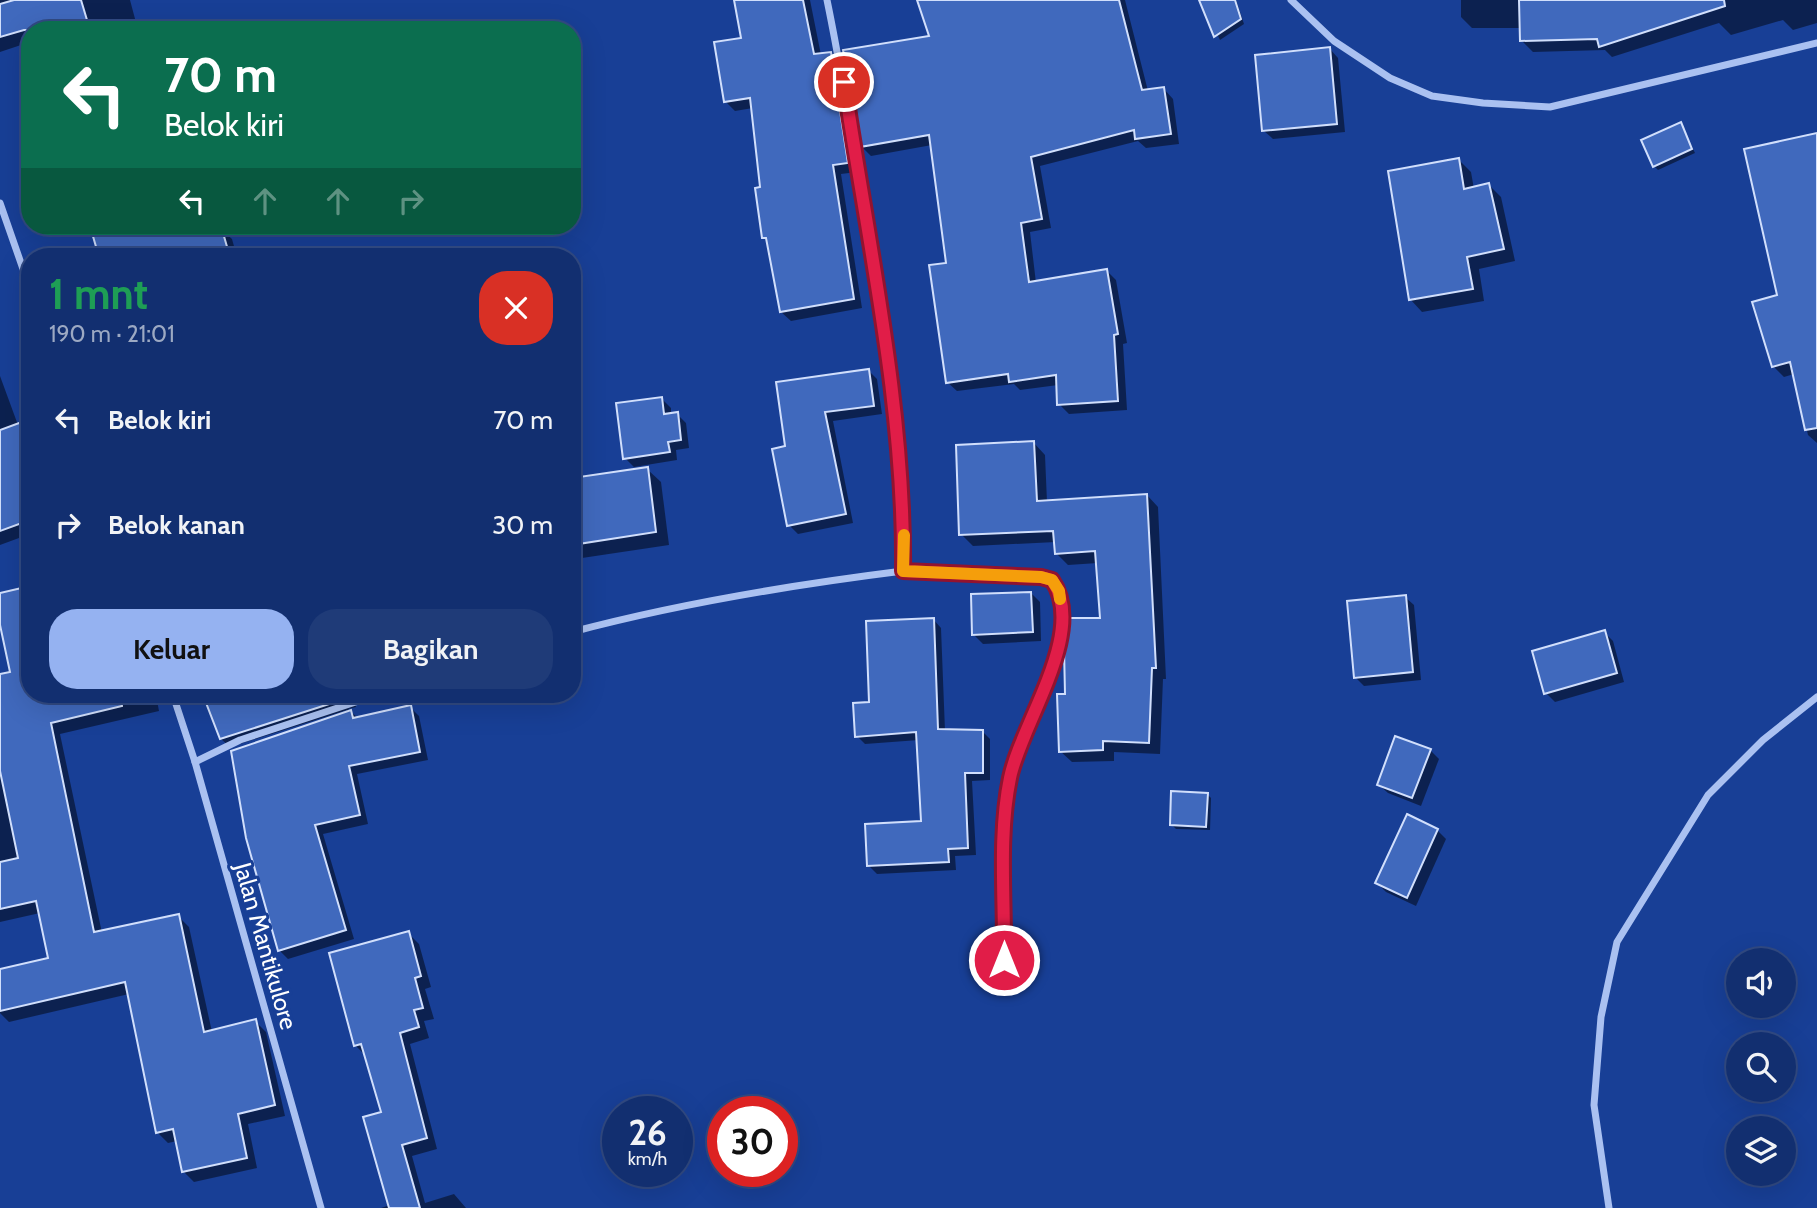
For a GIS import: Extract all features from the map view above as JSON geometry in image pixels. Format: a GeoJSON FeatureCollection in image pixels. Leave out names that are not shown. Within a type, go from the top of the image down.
{"type":"FeatureCollection","features":[{"type":"Feature","properties":{"kind":"street"},"geometry":{"type":"LineString","coordinates":[[827,0],[844,82],[894,396],[905,520],[903,571]]}},
{"type":"Feature","properties":{"kind":"street"},"geometry":{"type":"LineString","coordinates":[[1291,0],[1334,41],[1390,78],[1432,96],[1483,103],[1550,107],[1817,44]]}},
{"type":"Feature","properties":{"kind":"street"},"geometry":{"type":"LineString","coordinates":[[0,203],[21,263]]}},
{"type":"Feature","properties":{"kind":"street"},"geometry":{"type":"LineString","coordinates":[[581,630],[648,612],[739,594],[903,571],[1041,577],[1052,580],[1059,591],[1059,649],[1020,740],[1009,779],[1005,836],[1004,985]]}},
{"type":"Feature","properties":{"kind":"street"},"geometry":{"type":"LineString","coordinates":[[1609,1208],[1594,1105],[1601,1017],[1617,942],[1708,795],[1763,740],[1817,697]]}},
{"type":"Feature","properties":{"kind":"street","name":"Jalan Mantikulore"},"geometry":{"type":"LineString","coordinates":[[176,703],[195,762],[321,1208]]}},
{"type":"Feature","properties":{"kind":"street"},"geometry":{"type":"LineString","coordinates":[[195,762],[240,740],[353,703]]}},
{"type":"Feature","properties":{"kind":"building"},"geometry":{"type":"Polygon","coordinates":[[[14,0],[81,0],[87,21],[21,21],[21,31],[0,37],[0,4],[14,0]]]}},
{"type":"Feature","properties":{"kind":"building"},"geometry":{"type":"Polygon","coordinates":[[[734,0],[803,0],[814,54],[831,52],[848,163],[833,165],[854,299],[780,312],[766,238],[762,238],[755,188],[760,187],[750,98],[724,102],[714,42],[741,38],[734,0]]]}},
{"type":"Feature","properties":{"kind":"building"},"geometry":{"type":"Polygon","coordinates":[[[917,0],[1119,0],[1142,90],[1164,87],[1171,134],[1135,139],[1134,130],[1031,157],[1042,219],[1021,223],[1029,282],[1107,269],[1118,334],[1114,335],[1118,401],[1057,405],[1056,375],[1009,382],[1008,374],[946,383],[929,265],[946,263],[929,135],[860,147],[843,50],[929,36],[917,0]]]}},
{"type":"Feature","properties":{"kind":"building"},"geometry":{"type":"Polygon","coordinates":[[[1199,0],[1235,0],[1241,19],[1214,37],[1199,0]]]}},
{"type":"Feature","properties":{"kind":"building"},"geometry":{"type":"Polygon","coordinates":[[[1519,0],[1724,0],[1725,6],[1599,47],[1597,39],[1520,41],[1519,0]]]}},
{"type":"Feature","properties":{"kind":"building"},"geometry":{"type":"Polygon","coordinates":[[[1330,47],[1337,124],[1262,131],[1255,55],[1330,47]]]}},
{"type":"Feature","properties":{"kind":"building"},"geometry":{"type":"Polygon","coordinates":[[[1681,122],[1692,149],[1653,167],[1641,140],[1681,122]]]}},
{"type":"Feature","properties":{"kind":"building"},"geometry":{"type":"Polygon","coordinates":[[[1817,133],[1817,428],[1805,430],[1790,362],[1772,367],[1752,302],[1777,295],[1744,149],[1817,133]]]}},
{"type":"Feature","properties":{"kind":"building"},"geometry":{"type":"Polygon","coordinates":[[[1459,158],[1464,189],[1489,183],[1504,249],[1467,257],[1473,289],[1409,300],[1388,171],[1459,158]]]}},
{"type":"Feature","properties":{"kind":"building"},"geometry":{"type":"Polygon","coordinates":[[[93,235],[224,235],[227,248],[96,248],[93,235]]]}},
{"type":"Feature","properties":{"kind":"building"},"geometry":{"type":"Polygon","coordinates":[[[869,369],[874,406],[825,412],[846,514],[787,526],[772,449],[785,446],[776,382],[869,369]]]}},
{"type":"Feature","properties":{"kind":"building"},"geometry":{"type":"Polygon","coordinates":[[[662,397],[664,414],[678,412],[681,440],[668,442],[670,452],[623,459],[616,403],[662,397]]]}},
{"type":"Feature","properties":{"kind":"building"},"geometry":{"type":"Polygon","coordinates":[[[21,422],[21,523],[0,531],[0,430],[21,422]]]}},
{"type":"Feature","properties":{"kind":"building"},"geometry":{"type":"Polygon","coordinates":[[[1034,441],[1037,501],[1147,494],[1156,668],[1152,668],[1149,743],[1103,741],[1103,750],[1059,752],[1057,694],[1065,694],[1064,648],[1069,618],[1100,618],[1095,551],[1055,554],[1053,531],[959,535],[956,445],[1034,441]]]}},
{"type":"Feature","properties":{"kind":"building"},"geometry":{"type":"Polygon","coordinates":[[[648,467],[656,532],[581,544],[581,477],[648,467]]]}},
{"type":"Feature","properties":{"kind":"building"},"geometry":{"type":"Polygon","coordinates":[[[21,588],[21,703],[122,703],[122,706],[51,723],[94,932],[179,914],[204,1032],[256,1019],[275,1105],[238,1114],[247,1158],[182,1172],[173,1129],[156,1133],[125,982],[0,1011],[0,969],[48,958],[36,901],[0,909],[0,862],[18,858],[0,771],[0,674],[10,672],[0,625],[0,593],[21,588]]]}},
{"type":"Feature","properties":{"kind":"building"},"geometry":{"type":"Polygon","coordinates":[[[1031,592],[1033,632],[972,635],[971,594],[1031,592]]]}},
{"type":"Feature","properties":{"kind":"building"},"geometry":{"type":"Polygon","coordinates":[[[1406,595],[1413,672],[1354,678],[1347,601],[1406,595]]]}},
{"type":"Feature","properties":{"kind":"building"},"geometry":{"type":"Polygon","coordinates":[[[934,618],[938,729],[983,730],[983,773],[965,773],[968,848],[948,849],[949,862],[867,866],[865,824],[921,821],[916,732],[855,737],[853,703],[869,702],[866,621],[934,618]]]}},
{"type":"Feature","properties":{"kind":"building"},"geometry":{"type":"Polygon","coordinates":[[[1605,630],[1617,673],[1544,694],[1532,651],[1605,630]]]}},
{"type":"Feature","properties":{"kind":"building"},"geometry":{"type":"Polygon","coordinates":[[[206,703],[332,703],[220,739],[206,703]]]}},
{"type":"Feature","properties":{"kind":"building"},"geometry":{"type":"Polygon","coordinates":[[[411,705],[420,752],[349,766],[360,815],[315,825],[346,930],[278,951],[246,838],[231,751],[351,710],[353,718],[411,705]]]}},
{"type":"Feature","properties":{"kind":"building"},"geometry":{"type":"Polygon","coordinates":[[[1395,736],[1431,749],[1412,798],[1377,785],[1395,736]]]}},
{"type":"Feature","properties":{"kind":"building"},"geometry":{"type":"Polygon","coordinates":[[[1171,791],[1208,793],[1206,827],[1170,825],[1171,791]]]}},
{"type":"Feature","properties":{"kind":"building"},"geometry":{"type":"Polygon","coordinates":[[[1407,814],[1438,829],[1407,898],[1375,883],[1407,814]]]}},
{"type":"Feature","properties":{"kind":"building"},"geometry":{"type":"Polygon","coordinates":[[[409,931],[421,976],[415,978],[423,1008],[414,1010],[419,1027],[400,1033],[427,1138],[402,1145],[420,1208],[389,1208],[363,1117],[381,1112],[361,1044],[354,1046],[329,953],[409,931]]]}},
{"type":"Feature","properties":{"kind":"slow traffic"},"geometry":{"type":"LineString","coordinates":[[904,535],[903,571],[1041,577],[1052,580],[1059,591],[1060,599]]}},
{"type":"Feature","properties":{"kind":"route"},"geometry":{"type":"LineString","coordinates":[[844,82],[894,396],[905,520],[903,571],[1041,577],[1052,580],[1059,591],[1059,649],[1051,673],[1020,740],[1009,779],[1005,836],[1004,960]]}}]}
